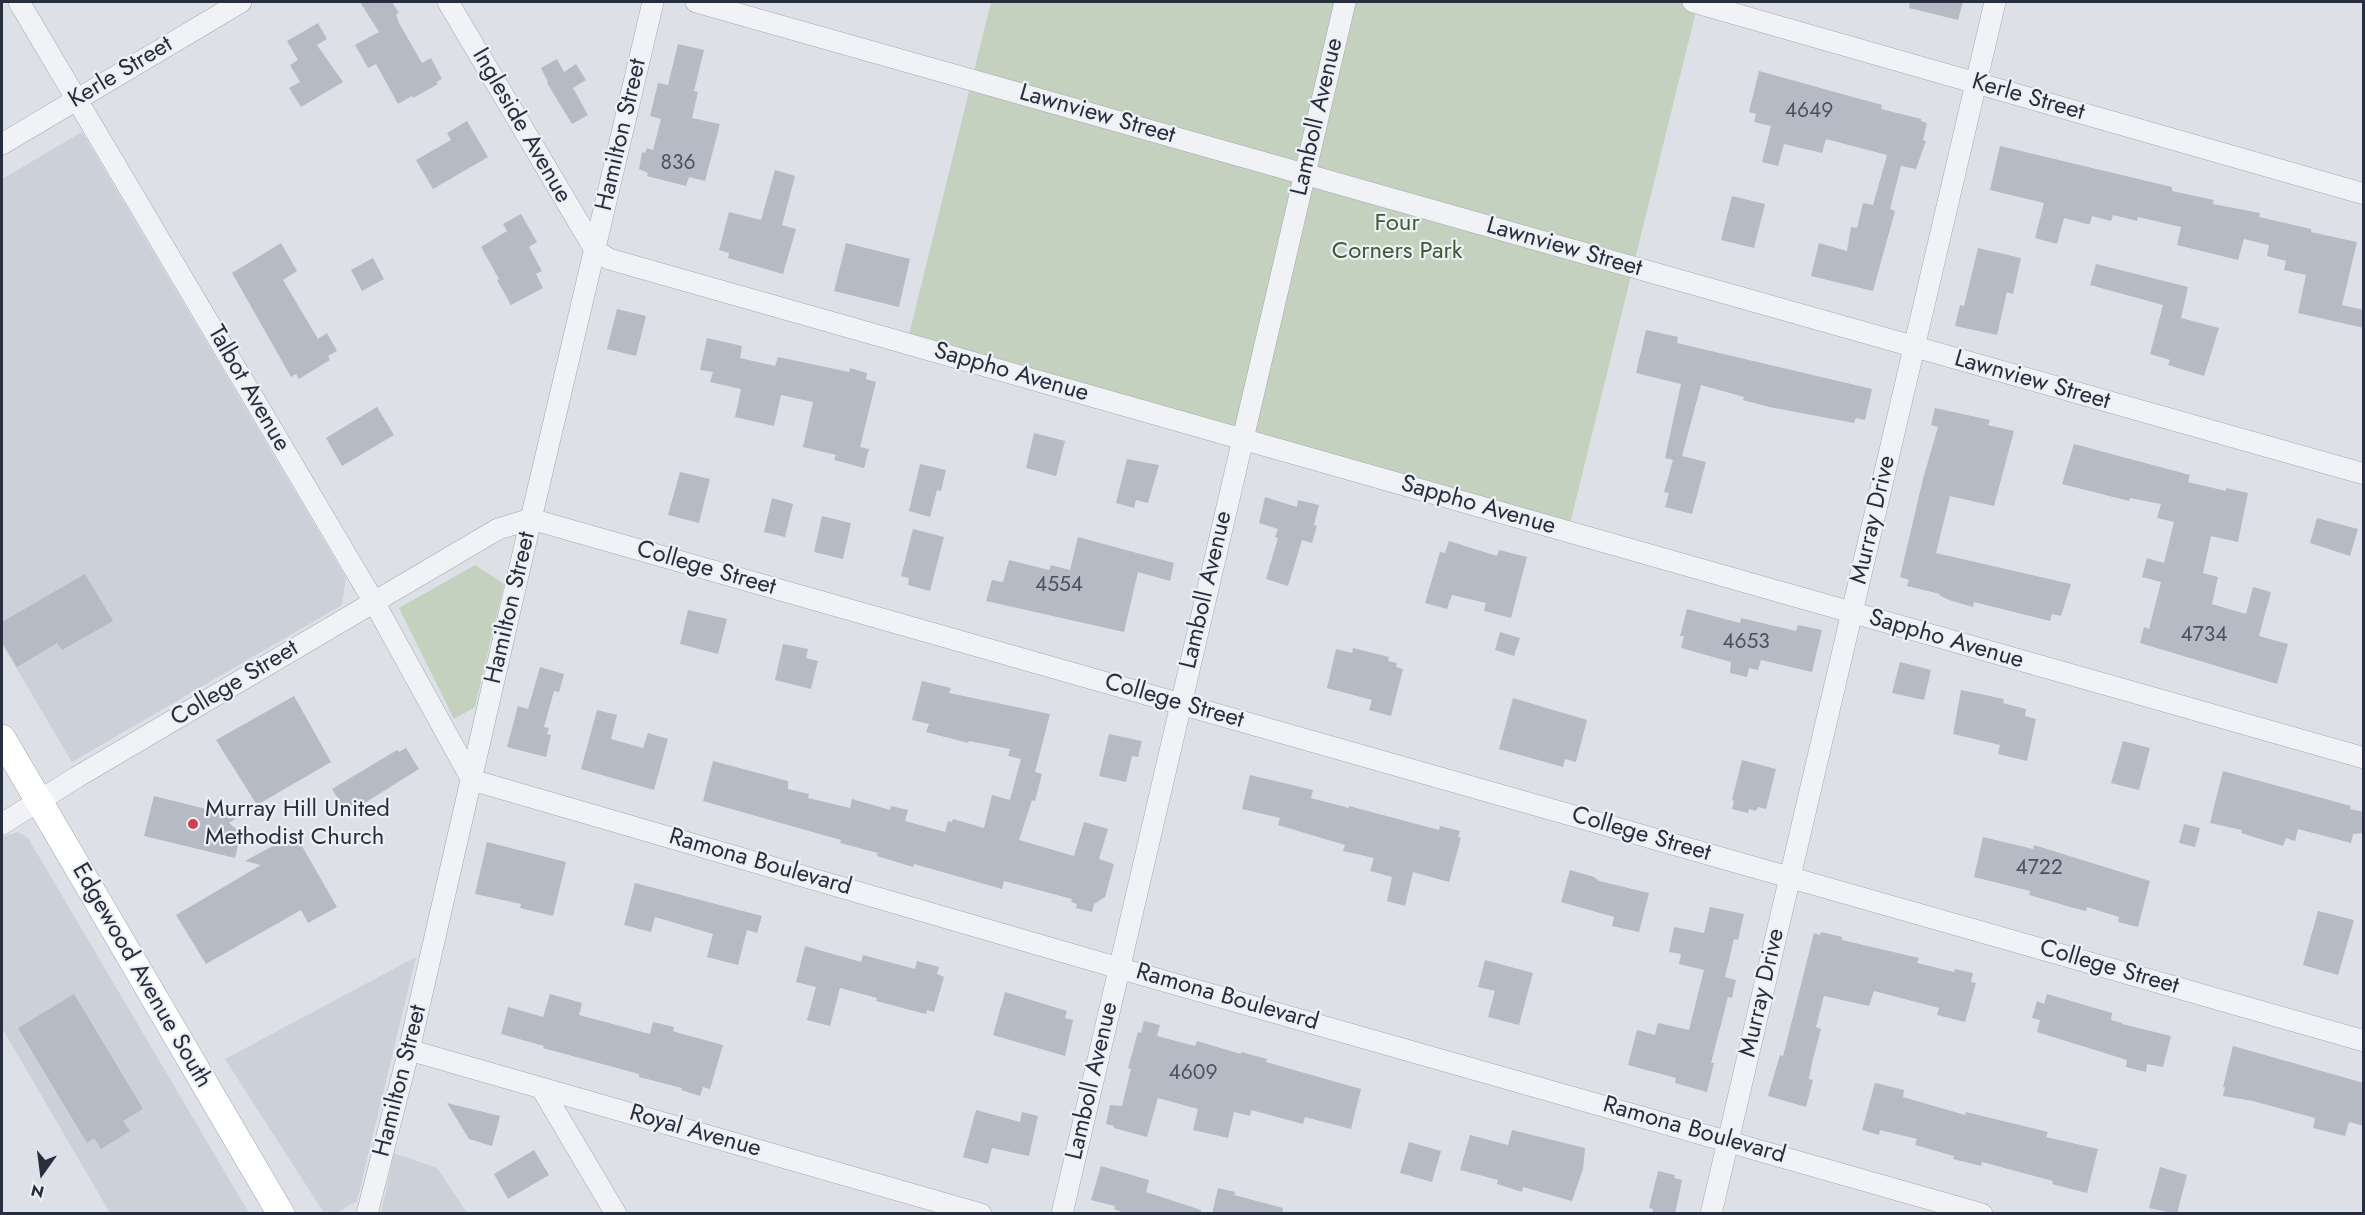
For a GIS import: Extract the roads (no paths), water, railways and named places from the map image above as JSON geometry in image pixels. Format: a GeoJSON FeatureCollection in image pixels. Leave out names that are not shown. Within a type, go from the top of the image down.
{"type":"FeatureCollection","features":[{"type":"Feature","properties":{"kind":"main road","name":"Edgewood Avenue South"},"geometry":{"type":"LineString","coordinates":[[2,738],[281,1214]]}},
{"type":"Feature","properties":{"kind":"street","name":"Talbot Avenue"},"geometry":{"type":"LineString","coordinates":[[19,2],[374,602],[472,780]]}},
{"type":"Feature","properties":{"kind":"street","name":"Kerle Street"},"geometry":{"type":"LineString","coordinates":[[2,144],[241,2]]}},
{"type":"Feature","properties":{"kind":"street","name":"Ingleside Avenue"},"geometry":{"type":"LineString","coordinates":[[448,2],[595,250]]}},
{"type":"Feature","properties":{"kind":"street","name":"Hamilton Street"},"geometry":{"type":"LineString","coordinates":[[367,1214],[409,1050],[653,2]]}},
{"type":"Feature","properties":{"kind":"street","name":"Lawnview Street"},"geometry":{"type":"LineString","coordinates":[[696,2],[2364,474]]}},
{"type":"Feature","properties":{"kind":"street","name":"Lamboll Avenue"},"geometry":{"type":"LineString","coordinates":[[1062,1214],[1345,2]]}},
{"type":"Feature","properties":{"kind":"street","name":"Kerle Street"},"geometry":{"type":"LineString","coordinates":[[1693,2],[2364,194]]}},
{"type":"Feature","properties":{"kind":"street","name":"Murray Drive"},"geometry":{"type":"LineString","coordinates":[[1711,1214],[1995,2]]}},
{"type":"Feature","properties":{"kind":"street","name":"Sappho Avenue"},"geometry":{"type":"LineString","coordinates":[[595,250],[609,259],[2364,758]]}},
{"type":"Feature","properties":{"kind":"street","name":"College Street"},"geometry":{"type":"LineString","coordinates":[[2,824],[77,777],[498,529],[531,519],[2364,1041]]}},
{"type":"Feature","properties":{"kind":"street","name":"Ramona Boulevard"},"geometry":{"type":"LineString","coordinates":[[472,780],[1119,968],[1982,1214]]}},
{"type":"Feature","properties":{"kind":"street","name":"Royal Avenue"},"geometry":{"type":"LineString","coordinates":[[409,1050],[981,1214]]}},
{"type":"Feature","properties":{"kind":"street"},"geometry":{"type":"LineString","coordinates":[[542,1089],[616,1214]]}},
{"type":"Feature","properties":{"kind":"place","name":"Murray Hill United Methodist Church"},"geometry":{"type":"Point","coordinates":[193,824]}},
{"type":"Feature","properties":{"kind":"park label","name":"Four Corners Park"},"geometry":{"type":"Point","coordinates":[1397,238]}}]}
